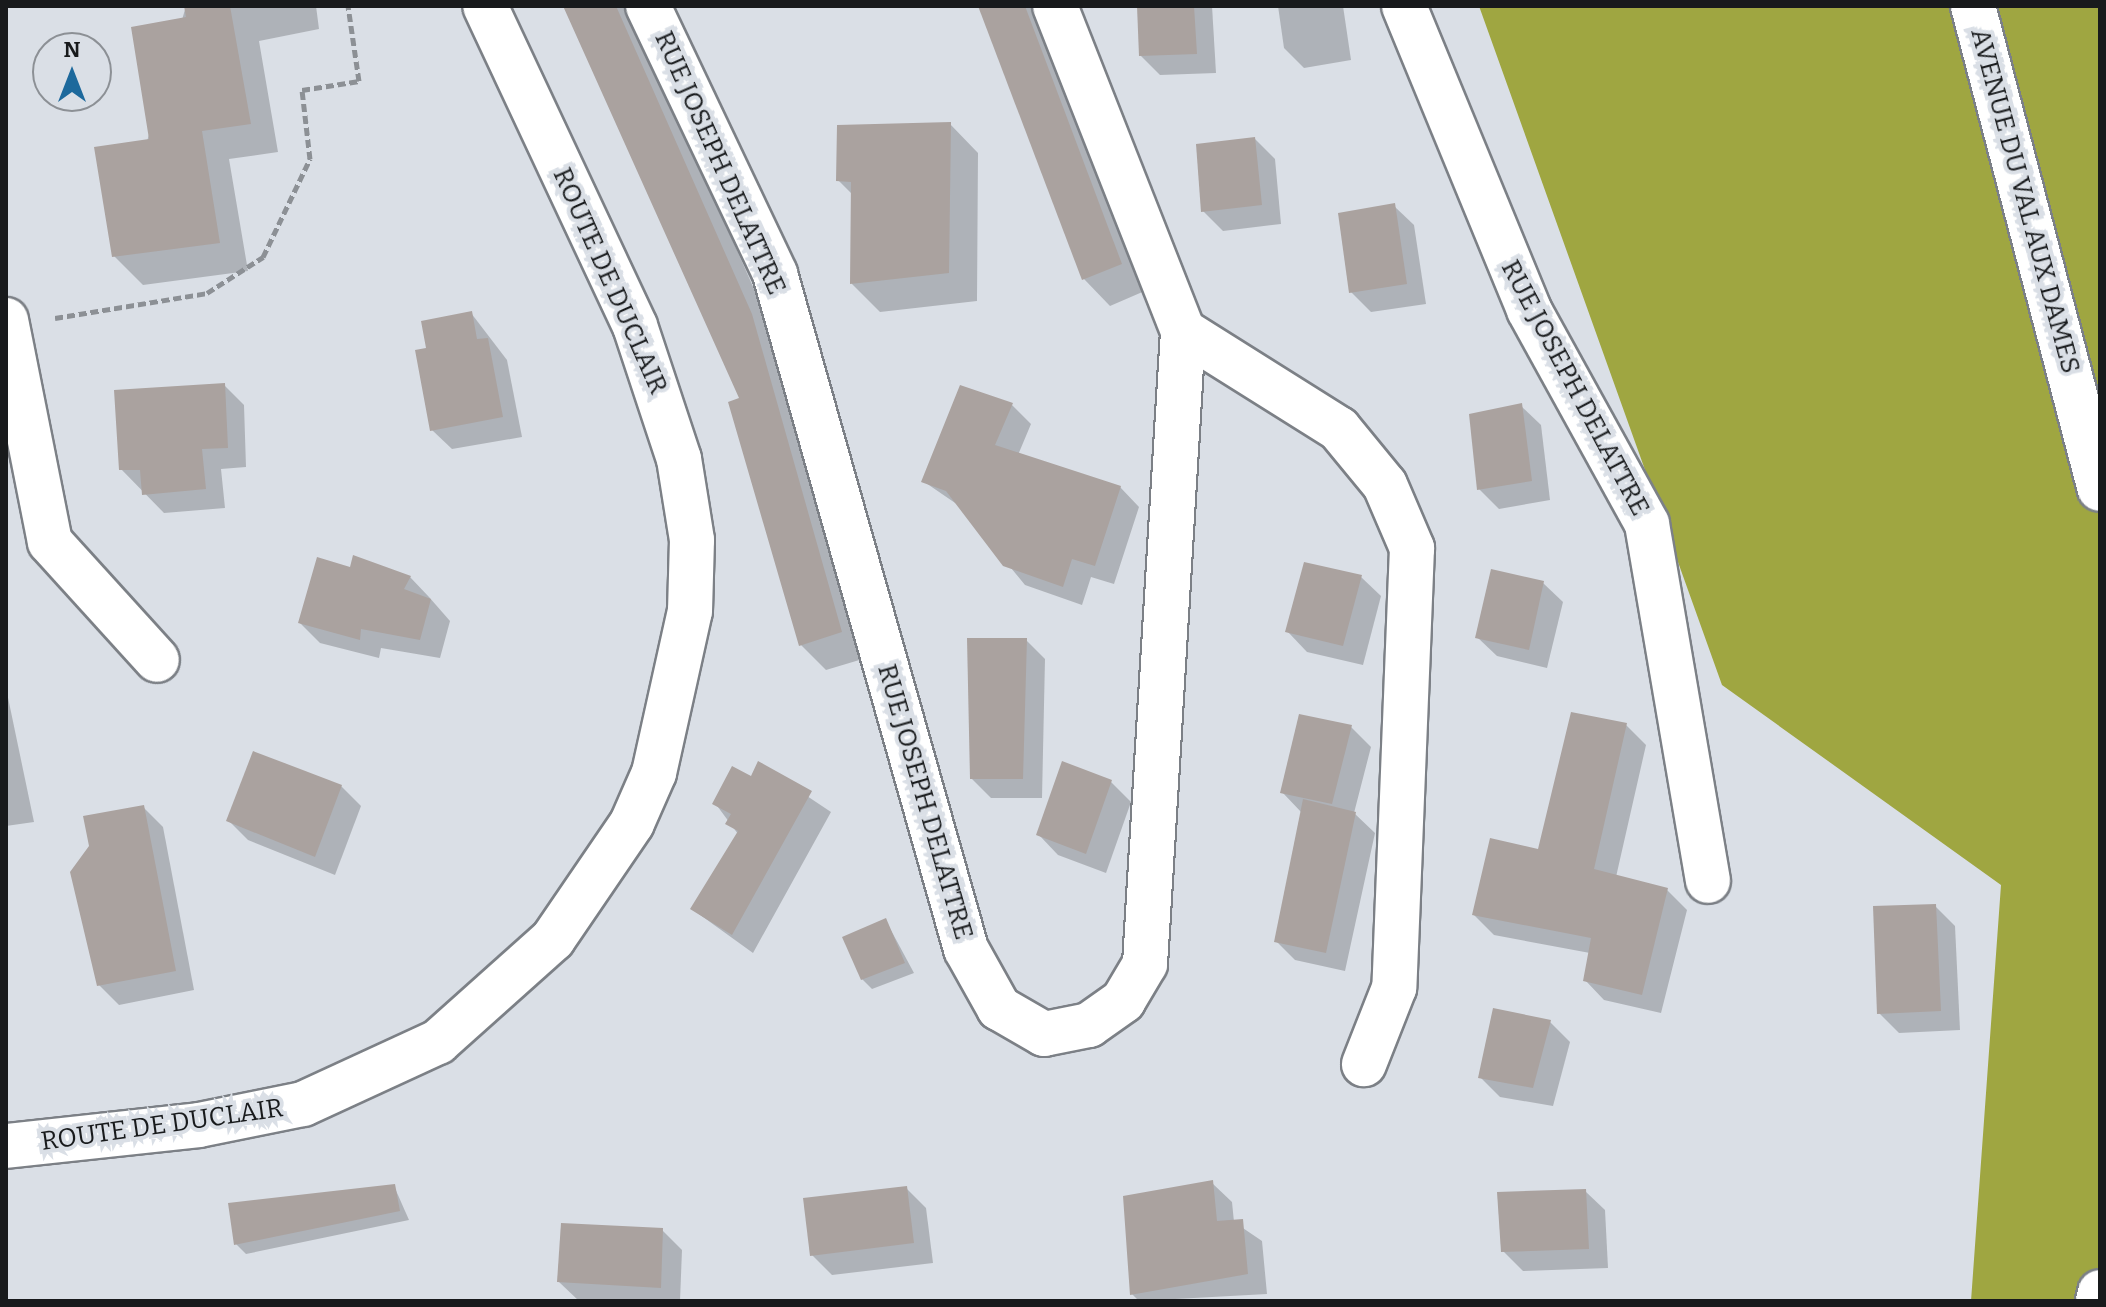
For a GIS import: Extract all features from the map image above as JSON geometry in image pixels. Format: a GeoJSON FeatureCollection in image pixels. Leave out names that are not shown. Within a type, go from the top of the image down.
{"type":"FeatureCollection","features":[{"type":"Feature","properties":{"kind":"street","name":"ROUTE DE DUCLAIR"},"geometry":{"type":"LineString","coordinates":[[6,1146],[199,1125],[303,1104],[438,1042],[553,939],[625,834],[654,773],[690,611],[692,540],[679,459],[635,326],[485,6]]}},
{"type":"Feature","properties":{"kind":"street","name":"RUE JOSEPH DELATTRE"},"geometry":{"type":"LineString","coordinates":[[648,6],[775,274],[966,949],[999,1008],[1044,1034],[1089,1025],[1123,1001],[1145,964],[1183,331],[1055,6]]}},
{"type":"Feature","properties":{"kind":"street","name":"RUE JOSEPH DELATTRE"},"geometry":{"type":"LineString","coordinates":[[1404,6],[1529,310],[1647,524],[1708,881]]}},
{"type":"Feature","properties":{"kind":"street","name":"AVENUE DU VAL AUX DAMES"},"geometry":{"type":"LineString","coordinates":[[1973,6],[2100,489]]}},
{"type":"Feature","properties":{"kind":"street"},"geometry":{"type":"LineString","coordinates":[[22,320],[50,542],[157,660]]}},
{"type":"Feature","properties":{"kind":"street"},"geometry":{"type":"LineString","coordinates":[[1183,331],[1339,429],[1385,485],[1412,548],[1394,988],[1364,1064]]}},
{"type":"Feature","properties":{"kind":"street"},"geometry":{"type":"LineString","coordinates":[[2098,1301],[2100,1292]]}},
{"type":"Feature","properties":{"kind":"path"},"geometry":{"type":"LineString","coordinates":[[22,320],[207,293],[263,257],[310,159],[302,90],[359,81],[348,6]]}},
{"type":"Feature","properties":{"kind":"green space"},"geometry":{"type":"Polygon","coordinates":[[[1479,6],[2100,6],[2100,1301],[1971,1301],[2001,885],[1722,685],[1479,6]]]}},
{"type":"Feature","properties":{"kind":"building"},"geometry":{"type":"Polygon","coordinates":[[[184,6],[230,6],[251,124],[202,131],[220,243],[112,257],[94,147],[149,139],[131,27],[186,17],[184,6]]]}},
{"type":"Feature","properties":{"kind":"building"},"geometry":{"type":"Polygon","coordinates":[[[563,6],[616,6],[752,314],[842,632],[799,646],[728,402],[739,398],[563,6]]]}},
{"type":"Feature","properties":{"kind":"building"},"geometry":{"type":"Polygon","coordinates":[[[978,6],[1025,6],[1122,264],[1082,280],[978,6]]]}},
{"type":"Feature","properties":{"kind":"building"},"geometry":{"type":"Polygon","coordinates":[[[1137,6],[1194,6],[1197,54],[1139,56],[1137,6]]]}},
{"type":"Feature","properties":{"kind":"building"},"geometry":{"type":"Polygon","coordinates":[[[951,122],[949,273],[850,284],[851,182],[836,181],[837,125],[951,122]]]}},
{"type":"Feature","properties":{"kind":"building"},"geometry":{"type":"Polygon","coordinates":[[[1255,137],[1262,205],[1201,212],[1196,144],[1255,137]]]}},
{"type":"Feature","properties":{"kind":"building"},"geometry":{"type":"Polygon","coordinates":[[[1395,203],[1407,284],[1349,293],[1338,213],[1395,203]]]}},
{"type":"Feature","properties":{"kind":"building"},"geometry":{"type":"Polygon","coordinates":[[[472,311],[477,339],[488,338],[503,417],[430,431],[415,350],[426,348],[421,321],[472,311]]]}},
{"type":"Feature","properties":{"kind":"building"},"geometry":{"type":"Polygon","coordinates":[[[225,383],[228,448],[202,449],[206,489],[142,495],[140,470],[119,470],[114,390],[225,383]]]}},
{"type":"Feature","properties":{"kind":"building"},"geometry":{"type":"Polygon","coordinates":[[[960,385],[1013,403],[995,445],[1121,486],[1095,566],[1072,559],[1063,587],[1003,566],[946,491],[921,482],[960,385]]]}},
{"type":"Feature","properties":{"kind":"building"},"geometry":{"type":"Polygon","coordinates":[[[1522,403],[1532,481],[1477,490],[1469,414],[1522,403]]]}},
{"type":"Feature","properties":{"kind":"building"},"geometry":{"type":"Polygon","coordinates":[[[353,555],[411,576],[404,589],[431,599],[420,640],[361,629],[360,640],[298,623],[317,557],[350,567],[353,555]]]}},
{"type":"Feature","properties":{"kind":"building"},"geometry":{"type":"Polygon","coordinates":[[[1304,562],[1362,575],[1343,646],[1285,632],[1304,562]]]}},
{"type":"Feature","properties":{"kind":"building"},"geometry":{"type":"Polygon","coordinates":[[[1491,569],[1544,581],[1529,650],[1475,638],[1491,569]]]}},
{"type":"Feature","properties":{"kind":"building"},"geometry":{"type":"Polygon","coordinates":[[[967,638],[1027,638],[1023,779],[970,779],[967,638]]]}},
{"type":"Feature","properties":{"kind":"building"},"geometry":{"type":"Polygon","coordinates":[[[1571,712],[1627,723],[1594,869],[1668,888],[1642,995],[1583,981],[1591,938],[1472,915],[1490,838],[1538,849],[1571,712]]]}},
{"type":"Feature","properties":{"kind":"building"},"geometry":{"type":"Polygon","coordinates":[[[1299,714],[1352,725],[1332,804],[1280,793],[1299,714]]]}},
{"type":"Feature","properties":{"kind":"building"},"geometry":{"type":"Polygon","coordinates":[[[253,751],[342,785],[315,857],[226,821],[253,751]]]}},
{"type":"Feature","properties":{"kind":"building"},"geometry":{"type":"Polygon","coordinates":[[[758,761],[812,791],[732,935],[690,909],[738,831],[725,824],[731,814],[712,804],[732,766],[751,776],[758,761]]]}},
{"type":"Feature","properties":{"kind":"building"},"geometry":{"type":"Polygon","coordinates":[[[1062,761],[1112,780],[1086,854],[1036,835],[1062,761]]]}},
{"type":"Feature","properties":{"kind":"building"},"geometry":{"type":"Polygon","coordinates":[[[1303,799],[1356,812],[1326,953],[1274,942],[1303,799]]]}},
{"type":"Feature","properties":{"kind":"building"},"geometry":{"type":"Polygon","coordinates":[[[144,805],[176,971],[97,986],[70,872],[89,846],[83,816],[144,805]]]}},
{"type":"Feature","properties":{"kind":"building"},"geometry":{"type":"Polygon","coordinates":[[[1936,904],[1941,1011],[1877,1014],[1873,906],[1936,904]]]}},
{"type":"Feature","properties":{"kind":"building"},"geometry":{"type":"Polygon","coordinates":[[[886,918],[905,963],[861,980],[842,937],[886,918]]]}},
{"type":"Feature","properties":{"kind":"building"},"geometry":{"type":"Polygon","coordinates":[[[1493,1008],[1551,1020],[1533,1088],[1478,1078],[1493,1008]]]}},
{"type":"Feature","properties":{"kind":"building"},"geometry":{"type":"Polygon","coordinates":[[[1213,1180],[1217,1221],[1243,1219],[1248,1274],[1130,1295],[1123,1196],[1213,1180]]]}},
{"type":"Feature","properties":{"kind":"building"},"geometry":{"type":"Polygon","coordinates":[[[395,1184],[400,1211],[234,1245],[228,1203],[395,1184]]]}},
{"type":"Feature","properties":{"kind":"building"},"geometry":{"type":"Polygon","coordinates":[[[907,1186],[914,1243],[810,1256],[803,1198],[907,1186]]]}},
{"type":"Feature","properties":{"kind":"building"},"geometry":{"type":"Polygon","coordinates":[[[1586,1189],[1589,1249],[1501,1252],[1497,1192],[1586,1189]]]}},
{"type":"Feature","properties":{"kind":"building"},"geometry":{"type":"Polygon","coordinates":[[[561,1223],[663,1228],[661,1288],[557,1282],[561,1223]]]}}]}
